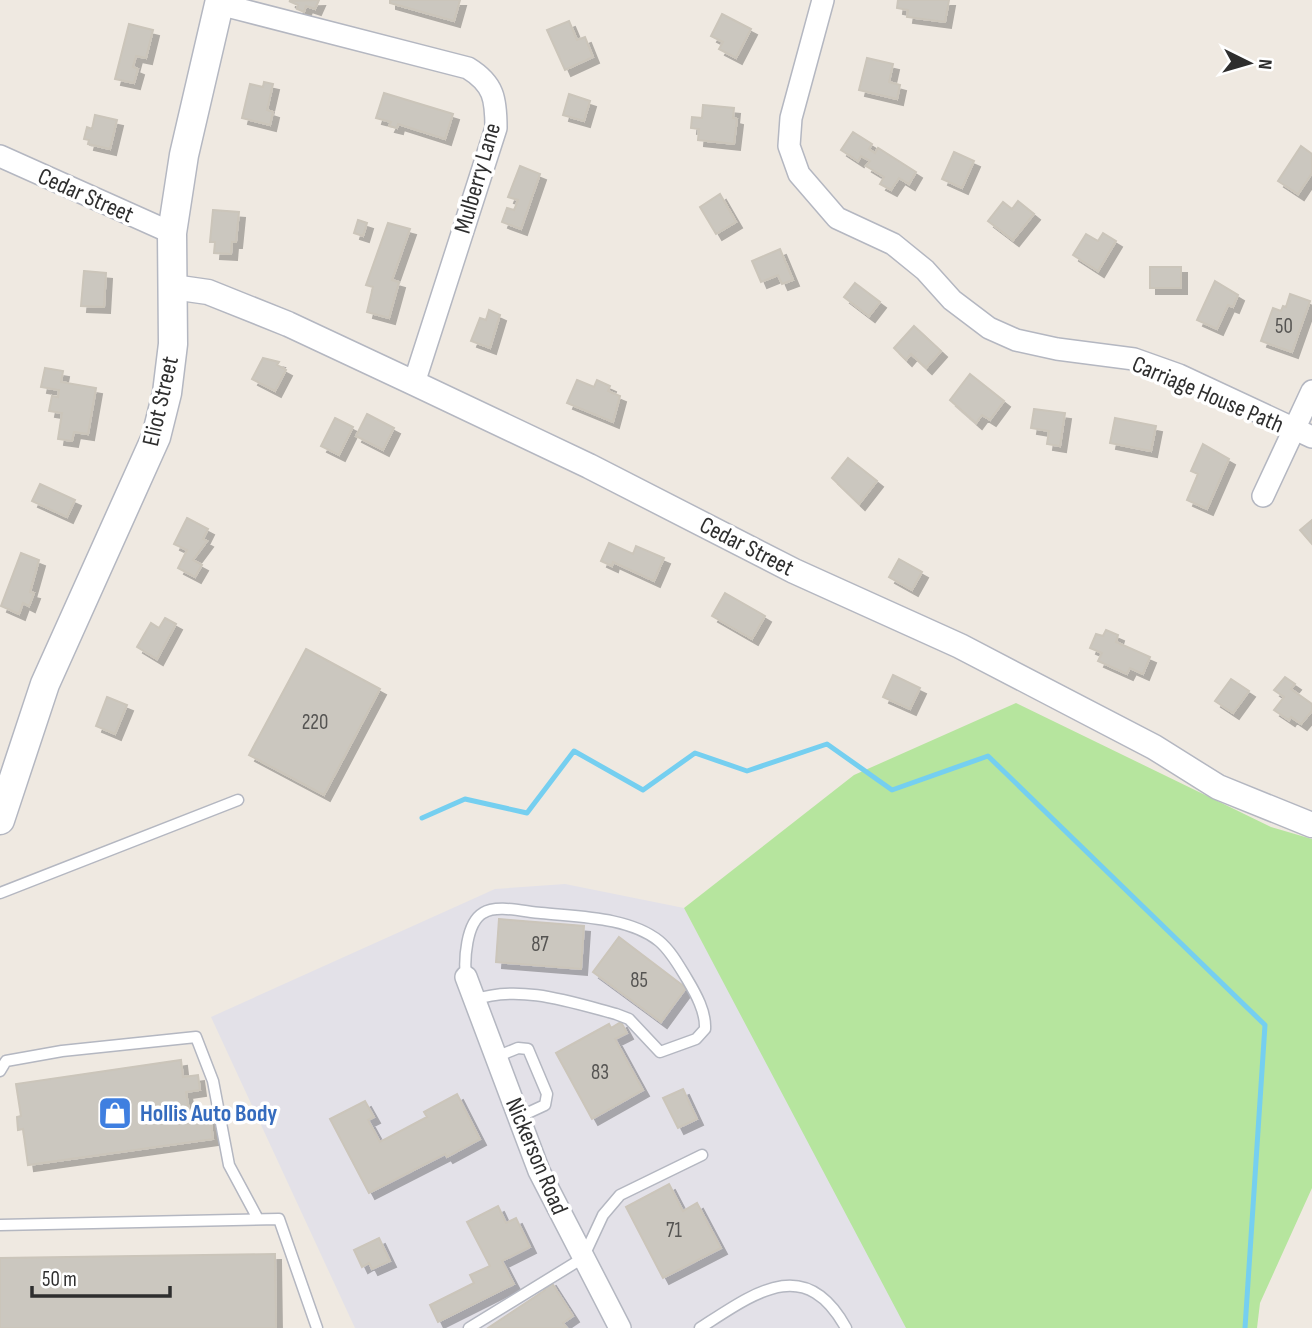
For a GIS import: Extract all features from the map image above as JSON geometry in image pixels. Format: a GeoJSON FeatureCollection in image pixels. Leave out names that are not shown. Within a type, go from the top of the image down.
{"type":"FeatureCollection","features":[{"type":"Feature","properties":{"kind":"main road","name":"Eliot Street"},"geometry":{"type":"LineString","coordinates":[[0,820],[45,684],[156,436],[167,393],[173,344],[172,233],[195,94],[219,2]]}},
{"type":"Feature","properties":{"kind":"street","name":"Carriage House Path"},"geometry":{"type":"LineString","coordinates":[[823,0],[792,118],[789,146],[799,174],[837,218],[893,244],[925,270],[952,300],[989,328],[1016,340],[1057,349],[1133,359],[1179,375],[1303,434]]}},
{"type":"Feature","properties":{"kind":"street","name":"Mulberry Lane"},"geometry":{"type":"LineString","coordinates":[[219,2],[468,68],[483,77],[496,95],[496,128],[414,383]]}},
{"type":"Feature","properties":{"kind":"street","name":"Cedar Street"},"geometry":{"type":"LineString","coordinates":[[0,156],[172,233]]}},
{"type":"Feature","properties":{"kind":"street","name":"Cedar Street"},"geometry":{"type":"LineString","coordinates":[[173,287],[208,292],[288,324],[414,383],[589,466],[794,571],[960,646],[1154,747],[1218,787],[1312,825]]}},
{"type":"Feature","properties":{"kind":"street"},"geometry":{"type":"LineString","coordinates":[[1263,496],[1303,434],[1312,391]]}},
{"type":"Feature","properties":{"kind":"street","name":"Nickerson Road"},"geometry":{"type":"LineString","coordinates":[[466,977],[539,1171],[620,1328]]}},
{"type":"Feature","properties":{"kind":"lane"},"geometry":{"type":"LineString","coordinates":[[0,893],[237,800]]}},
{"type":"Feature","properties":{"kind":"lane"},"geometry":{"type":"LineString","coordinates":[[466,977],[470,933],[475,921],[485,911],[505,910],[588,918],[623,925],[661,942],[676,960],[703,1013],[705,1029],[696,1039],[660,1052],[629,1020],[616,1014],[514,993],[491,994],[474,1000]]}},
{"type":"Feature","properties":{"kind":"lane"},"geometry":{"type":"LineString","coordinates":[[0,1071],[6,1061],[62,1051],[196,1037],[213,1081],[229,1165],[258,1219]]}},
{"type":"Feature","properties":{"kind":"lane"},"geometry":{"type":"LineString","coordinates":[[496,1057],[518,1048],[528,1049],[547,1094],[545,1105],[519,1117]]}},
{"type":"Feature","properties":{"kind":"lane"},"geometry":{"type":"LineString","coordinates":[[469,1328],[583,1258],[603,1215],[620,1195],[702,1155]]}},
{"type":"Feature","properties":{"kind":"lane"},"geometry":{"type":"LineString","coordinates":[[0,1224],[279,1219],[317,1328]]}},
{"type":"Feature","properties":{"kind":"lane"},"geometry":{"type":"LineString","coordinates":[[700,1328],[755,1292],[786,1285],[802,1286],[816,1293],[829,1303],[846,1328]]}},
{"type":"Feature","properties":{"kind":"shaded area"},"geometry":{"type":"Polygon","coordinates":[[[565,884],[684,908],[911,1328],[355,1328],[211,1017],[495,889],[565,884]]]}},
{"type":"Feature","properties":{"kind":"green space"},"geometry":{"type":"Polygon","coordinates":[[[1016,703],[1271,827],[1312,839],[1312,1188],[1260,1303],[1257,1328],[906,1328],[684,908],[854,775],[1016,703]]]}},
{"type":"Feature","properties":{"kind":"building"},"geometry":{"type":"Polygon","coordinates":[[[319,0],[315,9],[306,6],[304,12],[289,1],[319,0]]]}},
{"type":"Feature","properties":{"kind":"building"},"geometry":{"type":"Polygon","coordinates":[[[390,0],[460,0],[454,21],[390,3],[390,0]]]}},
{"type":"Feature","properties":{"kind":"building"},"geometry":{"type":"Polygon","coordinates":[[[898,0],[949,0],[945,22],[907,17],[908,10],[897,8],[898,0]]]}},
{"type":"Feature","properties":{"kind":"building"},"geometry":{"type":"Polygon","coordinates":[[[722,14],[751,29],[736,58],[719,49],[723,42],[711,36],[722,14]]]}},
{"type":"Feature","properties":{"kind":"building"},"geometry":{"type":"Polygon","coordinates":[[[569,21],[577,40],[585,37],[593,57],[565,70],[547,30],[569,21]]]}},
{"type":"Feature","properties":{"kind":"building"},"geometry":{"type":"Polygon","coordinates":[[[129,24],[153,30],[146,58],[136,56],[133,67],[138,69],[134,83],[115,79],[129,24]]]}},
{"type":"Feature","properties":{"kind":"building"},"geometry":{"type":"Polygon","coordinates":[[[867,58],[893,64],[889,82],[900,85],[897,99],[859,90],[867,58]]]}},
{"type":"Feature","properties":{"kind":"building"},"geometry":{"type":"Polygon","coordinates":[[[264,82],[273,84],[267,110],[273,112],[270,125],[242,118],[250,84],[263,87],[264,82]]]}},
{"type":"Feature","properties":{"kind":"building"},"geometry":{"type":"Polygon","coordinates":[[[384,93],[453,114],[445,139],[398,124],[397,128],[389,126],[391,122],[376,118],[384,93]]]}},
{"type":"Feature","properties":{"kind":"building"},"geometry":{"type":"Polygon","coordinates":[[[569,94],[590,101],[584,121],[563,115],[569,94]]]}},
{"type":"Feature","properties":{"kind":"building"},"geometry":{"type":"Polygon","coordinates":[[[703,105],[734,108],[733,118],[737,119],[734,144],[698,140],[699,129],[691,128],[692,117],[702,118],[703,105]]]}},
{"type":"Feature","properties":{"kind":"building"},"geometry":{"type":"Polygon","coordinates":[[[95,115],[117,120],[110,149],[88,144],[89,140],[84,139],[87,127],[92,129],[95,115]]]}},
{"type":"Feature","properties":{"kind":"building"},"geometry":{"type":"Polygon","coordinates":[[[853,132],[872,144],[869,149],[875,153],[878,148],[916,172],[909,184],[899,178],[891,190],[880,184],[884,177],[866,166],[870,161],[861,156],[858,161],[841,150],[853,132]]]}},
{"type":"Feature","properties":{"kind":"building"},"geometry":{"type":"Polygon","coordinates":[[[1301,146],[1312,154],[1312,173],[1298,194],[1278,181],[1301,146]]]}},
{"type":"Feature","properties":{"kind":"building"},"geometry":{"type":"Polygon","coordinates":[[[954,152],[974,161],[962,188],[942,179],[954,152]]]}},
{"type":"Feature","properties":{"kind":"building"},"geometry":{"type":"Polygon","coordinates":[[[520,166],[540,174],[521,229],[502,222],[507,208],[514,210],[518,200],[508,197],[520,166]]]}},
{"type":"Feature","properties":{"kind":"building"},"geometry":{"type":"Polygon","coordinates":[[[720,194],[736,222],[716,234],[700,207],[720,194]]]}},
{"type":"Feature","properties":{"kind":"building"},"geometry":{"type":"Polygon","coordinates":[[[1018,201],[1034,214],[1013,240],[988,221],[1003,202],[1012,209],[1018,201]]]}},
{"type":"Feature","properties":{"kind":"building"},"geometry":{"type":"Polygon","coordinates":[[[213,210],[239,212],[236,242],[232,242],[231,254],[214,253],[215,242],[210,242],[213,210]]]}},
{"type":"Feature","properties":{"kind":"building"},"geometry":{"type":"Polygon","coordinates":[[[358,220],[367,223],[363,236],[354,233],[358,220]]]}},
{"type":"Feature","properties":{"kind":"building"},"geometry":{"type":"Polygon","coordinates":[[[388,223],[410,229],[392,280],[399,282],[389,318],[367,312],[373,287],[366,285],[388,223]]]}},
{"type":"Feature","properties":{"kind":"building"},"geometry":{"type":"Polygon","coordinates":[[[1103,233],[1116,241],[1098,271],[1073,255],[1086,234],[1098,241],[1103,233]]]}},
{"type":"Feature","properties":{"kind":"building"},"geometry":{"type":"Polygon","coordinates":[[[780,249],[793,280],[782,284],[778,275],[761,282],[752,261],[780,249]]]}},
{"type":"Feature","properties":{"kind":"building"},"geometry":{"type":"Polygon","coordinates":[[[1150,267],[1181,267],[1181,288],[1150,288],[1150,267]]]}},
{"type":"Feature","properties":{"kind":"building"},"geometry":{"type":"Polygon","coordinates":[[[84,271],[106,273],[104,307],[81,306],[84,271]]]}},
{"type":"Feature","properties":{"kind":"building"},"geometry":{"type":"Polygon","coordinates":[[[1215,281],[1238,295],[1233,307],[1228,305],[1217,329],[1197,320],[1215,281]]]}},
{"type":"Feature","properties":{"kind":"building"},"geometry":{"type":"Polygon","coordinates":[[[855,283],[880,302],[869,316],[844,297],[855,283]]]}},
{"type":"Feature","properties":{"kind":"building"},"geometry":{"type":"Polygon","coordinates":[[[1290,294],[1310,301],[1292,352],[1261,341],[1273,308],[1281,311],[1283,306],[1286,307],[1290,294]]]}},
{"type":"Feature","properties":{"kind":"building"},"geometry":{"type":"Polygon","coordinates":[[[489,310],[500,315],[490,348],[471,341],[480,318],[486,320],[489,310]]]}},
{"type":"Feature","properties":{"kind":"building"},"geometry":{"type":"Polygon","coordinates":[[[914,326],[941,351],[926,368],[911,354],[906,360],[894,348],[914,326]]]}},
{"type":"Feature","properties":{"kind":"building"},"geometry":{"type":"Polygon","coordinates":[[[263,358],[279,362],[277,365],[286,370],[275,391],[252,379],[263,358]]]}},
{"type":"Feature","properties":{"kind":"building"},"geometry":{"type":"Polygon","coordinates":[[[45,368],[63,371],[61,382],[96,388],[88,434],[74,432],[72,441],[58,439],[62,413],[49,411],[52,396],[58,397],[59,390],[41,387],[45,368]]]}},
{"type":"Feature","properties":{"kind":"building"},"geometry":{"type":"Polygon","coordinates":[[[970,374],[1004,401],[990,420],[982,415],[976,423],[950,400],[970,374]]]}},
{"type":"Feature","properties":{"kind":"building"},"geometry":{"type":"Polygon","coordinates":[[[577,380],[594,387],[597,380],[610,386],[608,391],[620,396],[613,422],[567,403],[577,380]]]}},
{"type":"Feature","properties":{"kind":"building"},"geometry":{"type":"Polygon","coordinates":[[[1034,409],[1065,413],[1060,446],[1047,444],[1049,431],[1031,428],[1034,409]]]}},
{"type":"Feature","properties":{"kind":"building"},"geometry":{"type":"Polygon","coordinates":[[[367,414],[394,428],[383,450],[356,436],[367,414]]]}},
{"type":"Feature","properties":{"kind":"building"},"geometry":{"type":"Polygon","coordinates":[[[335,418],[353,427],[339,455],[321,446],[335,418]]]}},
{"type":"Feature","properties":{"kind":"building"},"geometry":{"type":"Polygon","coordinates":[[[1115,418],[1156,426],[1151,451],[1110,443],[1115,418]]]}},
{"type":"Feature","properties":{"kind":"building"},"geometry":{"type":"Polygon","coordinates":[[[1203,444],[1229,459],[1207,509],[1187,500],[1198,474],[1191,471],[1203,444]]]}},
{"type":"Feature","properties":{"kind":"building"},"geometry":{"type":"Polygon","coordinates":[[[848,458],[877,481],[859,504],[832,478],[848,458]]]}},
{"type":"Feature","properties":{"kind":"building"},"geometry":{"type":"Polygon","coordinates":[[[40,484],[75,500],[67,517],[32,501],[40,484]]]}},
{"type":"Feature","properties":{"kind":"building"},"geometry":{"type":"Polygon","coordinates":[[[187,518],[208,529],[203,539],[207,541],[193,560],[202,565],[195,577],[178,568],[187,550],[174,544],[187,518]]]}},
{"type":"Feature","properties":{"kind":"building"},"geometry":{"type":"Polygon","coordinates":[[[1312,520],[1312,544],[1300,530],[1312,520]]]}},
{"type":"Feature","properties":{"kind":"building"},"geometry":{"type":"Polygon","coordinates":[[[609,543],[633,554],[636,546],[664,558],[654,581],[613,562],[612,566],[601,561],[609,543]]]}},
{"type":"Feature","properties":{"kind":"building"},"geometry":{"type":"Polygon","coordinates":[[[21,553],[39,560],[30,592],[34,593],[29,606],[23,603],[19,614],[1,606],[21,553]]]}},
{"type":"Feature","properties":{"kind":"building"},"geometry":{"type":"Polygon","coordinates":[[[899,559],[922,572],[912,590],[889,577],[899,559]]]}},
{"type":"Feature","properties":{"kind":"building"},"geometry":{"type":"Polygon","coordinates":[[[725,593],[765,616],[752,639],[712,616],[725,593]]]}},
{"type":"Feature","properties":{"kind":"building"},"geometry":{"type":"Polygon","coordinates":[[[165,618],[176,624],[157,659],[137,647],[151,623],[159,628],[165,618]]]}},
{"type":"Feature","properties":{"kind":"building"},"geometry":{"type":"Polygon","coordinates":[[[1106,630],[1118,635],[1116,642],[1150,657],[1143,674],[1130,668],[1127,674],[1098,661],[1102,653],[1090,648],[1096,634],[1103,636],[1106,630]]]}},
{"type":"Feature","properties":{"kind":"building"},"geometry":{"type":"Polygon","coordinates":[[[306,649],[380,689],[324,795],[249,755],[306,649]]]}},
{"type":"Feature","properties":{"kind":"building"},"geometry":{"type":"Polygon","coordinates":[[[893,675],[920,688],[910,709],[883,697],[893,675]]]}},
{"type":"Feature","properties":{"kind":"building"},"geometry":{"type":"Polygon","coordinates":[[[1285,677],[1295,684],[1291,689],[1312,704],[1312,711],[1301,724],[1274,710],[1284,697],[1274,690],[1285,677]]]}},
{"type":"Feature","properties":{"kind":"building"},"geometry":{"type":"Polygon","coordinates":[[[1231,679],[1249,691],[1233,713],[1215,701],[1231,679]]]}},
{"type":"Feature","properties":{"kind":"building"},"geometry":{"type":"Polygon","coordinates":[[[107,697],[127,705],[115,734],[96,726],[107,697]]]}},
{"type":"Feature","properties":{"kind":"building"},"geometry":{"type":"Polygon","coordinates":[[[499,919],[584,926],[581,969],[496,962],[499,919]]]}},
{"type":"Feature","properties":{"kind":"building"},"geometry":{"type":"Polygon","coordinates":[[[619,937],[686,988],[661,1022],[593,972],[619,937]]]}},
{"type":"Feature","properties":{"kind":"building"},"geometry":{"type":"Polygon","coordinates":[[[621,1022],[627,1033],[615,1039],[643,1090],[592,1119],[556,1053],[609,1024],[611,1028],[621,1022]]]}},
{"type":"Feature","properties":{"kind":"building","name":"Hollis Auto Body"},"geometry":{"type":"Polygon","coordinates":[[[181,1060],[183,1077],[198,1075],[200,1090],[186,1092],[189,1111],[209,1108],[213,1139],[28,1165],[23,1129],[18,1130],[17,1117],[21,1116],[16,1084],[181,1060]]]}},
{"type":"Feature","properties":{"kind":"building"},"geometry":{"type":"Polygon","coordinates":[[[683,1089],[697,1119],[678,1128],[663,1098],[683,1089]]]}},
{"type":"Feature","properties":{"kind":"building"},"geometry":{"type":"Polygon","coordinates":[[[457,1094],[480,1139],[369,1193],[330,1119],[365,1101],[374,1117],[368,1120],[380,1142],[427,1117],[424,1112],[457,1094]]]}},
{"type":"Feature","properties":{"kind":"building"},"geometry":{"type":"Polygon","coordinates":[[[669,1184],[683,1211],[697,1203],[721,1248],[663,1278],[626,1207],[669,1184]]]}},
{"type":"Feature","properties":{"kind":"building"},"geometry":{"type":"Polygon","coordinates":[[[498,1206],[506,1223],[516,1218],[530,1247],[502,1261],[514,1284],[438,1322],[430,1305],[474,1283],[470,1275],[490,1266],[467,1222],[498,1206]]]}},
{"type":"Feature","properties":{"kind":"building"},"geometry":{"type":"Polygon","coordinates":[[[379,1238],[390,1261],[372,1269],[369,1263],[362,1267],[354,1250],[379,1238]]]}},
{"type":"Feature","properties":{"kind":"building"},"geometry":{"type":"Polygon","coordinates":[[[275,1254],[276,1328],[0,1328],[0,1258],[275,1254]]]}},
{"type":"Feature","properties":{"kind":"building"},"geometry":{"type":"Polygon","coordinates":[[[550,1280],[573,1316],[563,1323],[567,1328],[488,1328],[545,1290],[542,1285],[550,1280]]]}},
{"type":"Feature","properties":{"kind":"waterway"},"geometry":{"type":"LineString","coordinates":[[422,818],[465,799],[527,813],[574,751],[643,790],[695,753],[747,771],[827,744],[892,790],[988,756],[1265,1025],[1245,1328]]}},
{"type":"Feature","properties":{"kind":"place","name":"Hollis Auto Body"},"geometry":{"type":"Point","coordinates":[115,1113]}}]}
